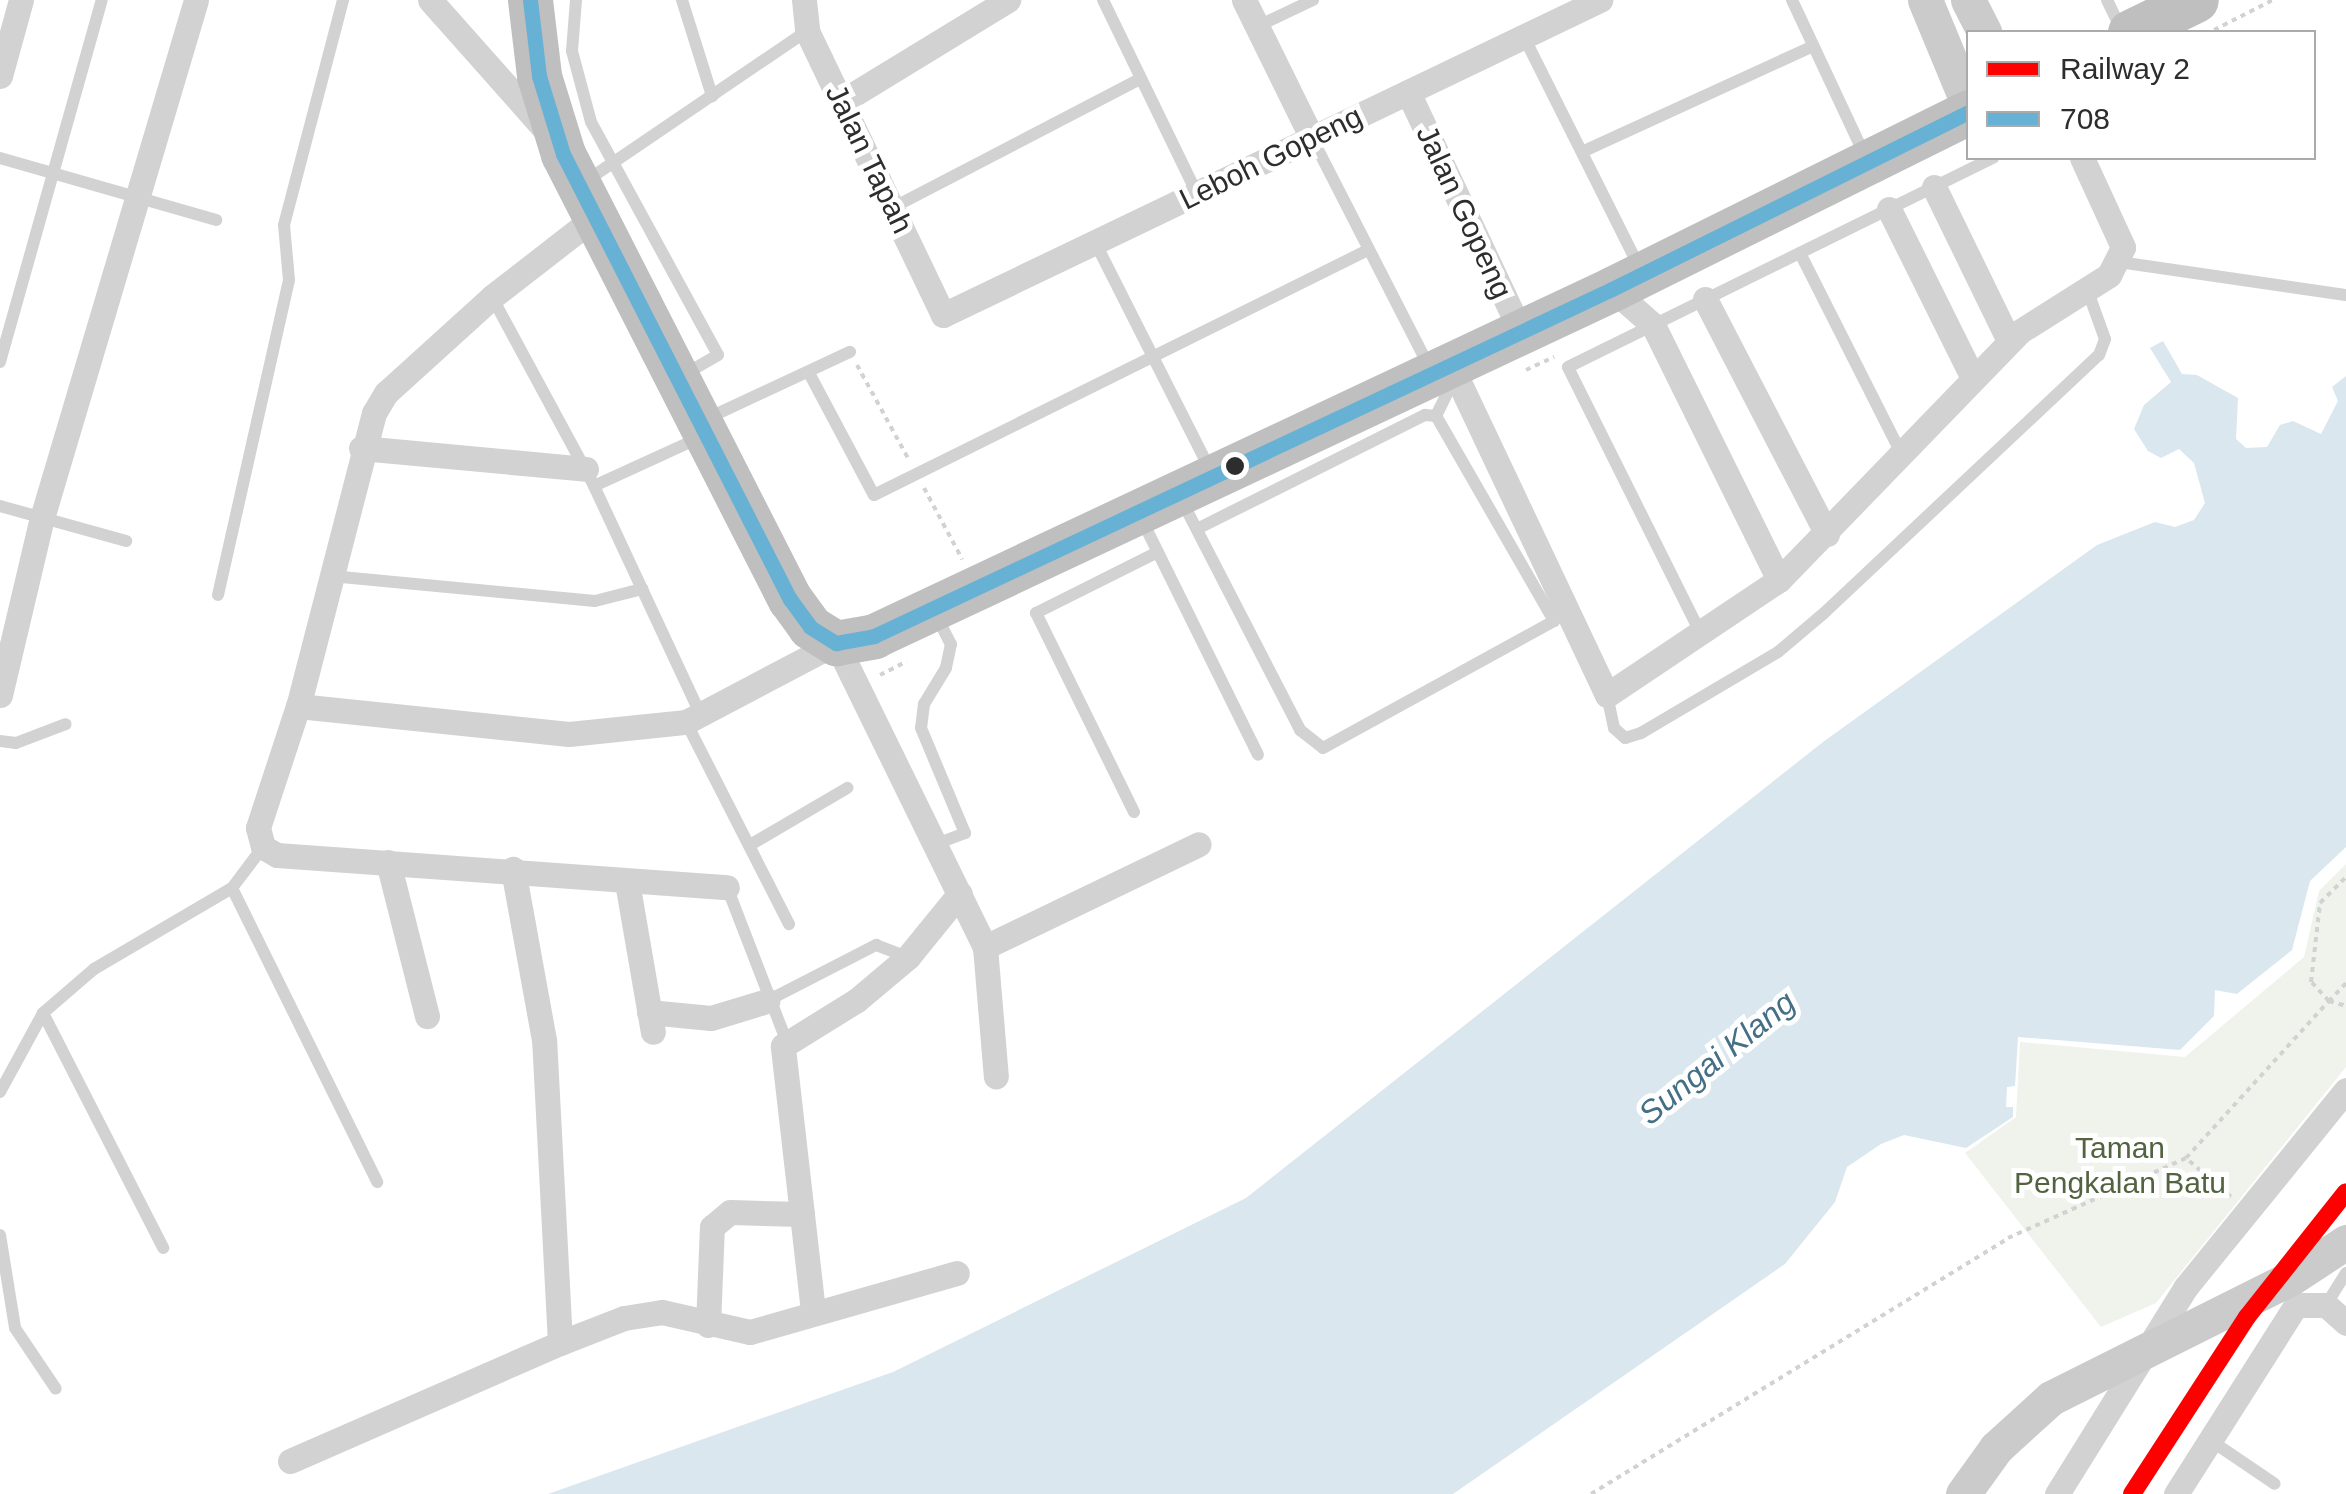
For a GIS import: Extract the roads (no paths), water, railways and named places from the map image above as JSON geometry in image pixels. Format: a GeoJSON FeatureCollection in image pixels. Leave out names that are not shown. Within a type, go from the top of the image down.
{"type":"FeatureCollection","features":[{"type":"Feature","properties":{"kind":"highway"},"geometry":{"type":"LineString","coordinates":[[530,0],[539,76],[678,379],[790,599],[810,627],[836,643],[874,636],[1182,503],[1444,382],[1521,332],[1869,166],[1966,113]]}},
{"type":"Feature","properties":{"kind":"highway"},"geometry":{"type":"LineString","coordinates":[[2134,30],[2196,0]]}},
{"type":"Feature","properties":{"kind":"main road"},"geometry":{"type":"LineString","coordinates":[[1925,0],[1966,99]]}},
{"type":"Feature","properties":{"kind":"main road"},"geometry":{"type":"LineString","coordinates":[[1968,0],[1983,30]]}},
{"type":"Feature","properties":{"kind":"main road"},"geometry":{"type":"LineString","coordinates":[[1963,1494],[1996,1448],[2051,1398],[2292,1278],[2346,1242]]}},
{"type":"Feature","properties":{"kind":"street"},"geometry":{"type":"LineString","coordinates":[[0,76],[21,0]]}},
{"type":"Feature","properties":{"kind":"street"},"geometry":{"type":"LineString","coordinates":[[0,695],[42,518],[196,0]]}},
{"type":"Feature","properties":{"kind":"street"},"geometry":{"type":"LineString","coordinates":[[430,0],[508,82],[587,180],[492,297],[386,393],[361,448],[298,706],[262,805],[263,847],[277,854],[727,887]]}},
{"type":"Feature","properties":{"kind":"street","name":"Jalan Tapah"},"geometry":{"type":"LineString","coordinates":[[804,0],[807,31],[943,315]]}},
{"type":"Feature","properties":{"kind":"street"},"geometry":{"type":"LineString","coordinates":[[842,102],[1008,0]]}},
{"type":"Feature","properties":{"kind":"street"},"geometry":{"type":"LineString","coordinates":[[1244,0],[1312,138]]}},
{"type":"Feature","properties":{"kind":"street","name":"Leboh Gopeng"},"geometry":{"type":"LineString","coordinates":[[943,315],[1600,0]]}},
{"type":"Feature","properties":{"kind":"street","name":"Jalan Gopeng"},"geometry":{"type":"LineString","coordinates":[[1408,92],[1521,332]]}},
{"type":"Feature","properties":{"kind":"street"},"geometry":{"type":"LineString","coordinates":[[1444,382],[1608,694],[1702,636],[1779,580],[2010,342],[2119,262],[2123,247],[2083,160]]}},
{"type":"Feature","properties":{"kind":"street"},"geometry":{"type":"LineString","coordinates":[[1934,187],[2010,342]]}},
{"type":"Feature","properties":{"kind":"street"},"geometry":{"type":"LineString","coordinates":[[1889,209],[1973,378]]}},
{"type":"Feature","properties":{"kind":"street"},"geometry":{"type":"LineString","coordinates":[[1627,282],[1654,325],[1779,580]]}},
{"type":"Feature","properties":{"kind":"street"},"geometry":{"type":"LineString","coordinates":[[1706,299],[1827,534]]}},
{"type":"Feature","properties":{"kind":"street"},"geometry":{"type":"LineString","coordinates":[[361,448],[590,478]]}},
{"type":"Feature","properties":{"kind":"street"},"geometry":{"type":"LineString","coordinates":[[298,706],[569,734],[694,719],[836,643],[984,947],[996,1077]]}},
{"type":"Feature","properties":{"kind":"street"},"geometry":{"type":"LineString","coordinates":[[984,947],[1199,844]]}},
{"type":"Feature","properties":{"kind":"street"},"geometry":{"type":"LineString","coordinates":[[388,862],[428,1016]]}},
{"type":"Feature","properties":{"kind":"street"},"geometry":{"type":"LineString","coordinates":[[513,869],[544,1040],[560,1343]]}},
{"type":"Feature","properties":{"kind":"street"},"geometry":{"type":"LineString","coordinates":[[627,882],[651,1022],[711,1018],[767,1001]]}},
{"type":"Feature","properties":{"kind":"street"},"geometry":{"type":"LineString","coordinates":[[813,1311],[781,1057],[786,1040],[857,1000],[908,957],[960,893]]}},
{"type":"Feature","properties":{"kind":"street"},"geometry":{"type":"LineString","coordinates":[[2057,1494],[2186,1288],[2346,1090]]}},
{"type":"Feature","properties":{"kind":"street"},"geometry":{"type":"LineString","coordinates":[[708,1325],[712,1227],[730,1212],[802,1214]]}},
{"type":"Feature","properties":{"kind":"street"},"geometry":{"type":"LineString","coordinates":[[290,1461],[624,1318],[662,1312],[750,1332],[957,1273]]}},
{"type":"Feature","properties":{"kind":"street"},"geometry":{"type":"LineString","coordinates":[[2176,1494],[2296,1304],[2326,1305],[2346,1322]]}},
{"type":"Feature","properties":{"kind":"lane"},"geometry":{"type":"LineString","coordinates":[[0,362],[102,0]]}},
{"type":"Feature","properties":{"kind":"lane"},"geometry":{"type":"LineString","coordinates":[[218,595],[289,280],[284,225],[343,0]]}},
{"type":"Feature","properties":{"kind":"lane"},"geometry":{"type":"LineString","coordinates":[[576,0],[572,51],[591,122],[587,180]]}},
{"type":"Feature","properties":{"kind":"lane"},"geometry":{"type":"LineString","coordinates":[[682,0],[712,96]]}},
{"type":"Feature","properties":{"kind":"lane"},"geometry":{"type":"LineString","coordinates":[[1103,0],[1197,194]]}},
{"type":"Feature","properties":{"kind":"lane"},"geometry":{"type":"LineString","coordinates":[[1258,26],[1313,0]]}},
{"type":"Feature","properties":{"kind":"lane"},"geometry":{"type":"LineString","coordinates":[[1792,0],[1869,166]]}},
{"type":"Feature","properties":{"kind":"lane"},"geometry":{"type":"LineString","coordinates":[[2107,0],[2121,30]]}},
{"type":"Feature","properties":{"kind":"lane"},"geometry":{"type":"LineString","coordinates":[[587,180],[807,31]]}},
{"type":"Feature","properties":{"kind":"lane"},"geometry":{"type":"LineString","coordinates":[[1524,37],[1584,151],[1627,282]]}},
{"type":"Feature","properties":{"kind":"lane"},"geometry":{"type":"LineString","coordinates":[[1584,151],[1813,46]]}},
{"type":"Feature","properties":{"kind":"lane"},"geometry":{"type":"LineString","coordinates":[[894,207],[1140,78]]}},
{"type":"Feature","properties":{"kind":"lane"},"geometry":{"type":"LineString","coordinates":[[1095,242],[1150,355],[1182,503],[1300,730],[1322,748],[1554,621],[1448,430],[1444,382],[1368,250],[1312,138]]}},
{"type":"Feature","properties":{"kind":"lane"},"geometry":{"type":"LineString","coordinates":[[0,158],[216,220]]}},
{"type":"Feature","properties":{"kind":"lane"},"geometry":{"type":"LineString","coordinates":[[1702,636],[1568,367],[1989,160]]}},
{"type":"Feature","properties":{"kind":"lane"},"geometry":{"type":"LineString","coordinates":[[810,372],[874,496],[919,478],[1150,355],[1368,250]]}},
{"type":"Feature","properties":{"kind":"lane"},"geometry":{"type":"LineString","coordinates":[[1800,253],[1900,452]]}},
{"type":"Feature","properties":{"kind":"lane"},"geometry":{"type":"LineString","coordinates":[[2119,262],[2346,294]]}},
{"type":"Feature","properties":{"kind":"lane"},"geometry":{"type":"LineString","coordinates":[[1608,694],[1614,728],[1625,738],[1641,733],[1793,639],[2099,355],[2105,339],[2086,289]]}},
{"type":"Feature","properties":{"kind":"lane"},"geometry":{"type":"LineString","coordinates":[[492,297],[590,478],[642,589],[750,845],[789,924]]}},
{"type":"Feature","properties":{"kind":"lane"},"geometry":{"type":"LineString","coordinates":[[590,478],[702,428],[850,352]]}},
{"type":"Feature","properties":{"kind":"lane"},"geometry":{"type":"LineString","coordinates":[[1409,423],[1444,382]]}},
{"type":"Feature","properties":{"kind":"lane"},"geometry":{"type":"LineString","coordinates":[[1134,812],[1036,613],[1158,552],[1182,503],[1409,423],[1448,430]]}},
{"type":"Feature","properties":{"kind":"lane"},"geometry":{"type":"LineString","coordinates":[[0,506],[126,541]]}},
{"type":"Feature","properties":{"kind":"lane"},"geometry":{"type":"LineString","coordinates":[[1158,552],[1258,755]]}},
{"type":"Feature","properties":{"kind":"lane"},"geometry":{"type":"LineString","coordinates":[[331,576],[595,601],[642,589]]}},
{"type":"Feature","properties":{"kind":"lane"},"geometry":{"type":"LineString","coordinates":[[933,608],[951,644],[946,668],[924,704],[921,728],[966,833],[937,844]]}},
{"type":"Feature","properties":{"kind":"lane"},"geometry":{"type":"LineString","coordinates":[[0,741],[16,744],[66,724]]}},
{"type":"Feature","properties":{"kind":"lane"},"geometry":{"type":"LineString","coordinates":[[750,845],[847,788]]}},
{"type":"Feature","properties":{"kind":"lane"},"geometry":{"type":"LineString","coordinates":[[0,1092],[43,1013],[94,969],[232,888],[263,847]]}},
{"type":"Feature","properties":{"kind":"lane"},"geometry":{"type":"LineString","coordinates":[[727,887],[767,1001],[786,1040]]}},
{"type":"Feature","properties":{"kind":"lane"},"geometry":{"type":"LineString","coordinates":[[232,888],[377,1182]]}},
{"type":"Feature","properties":{"kind":"lane"},"geometry":{"type":"LineString","coordinates":[[767,1001],[876,945],[908,957]]}},
{"type":"Feature","properties":{"kind":"lane"},"geometry":{"type":"LineString","coordinates":[[43,1013],[163,1248]]}},
{"type":"Feature","properties":{"kind":"lane"},"geometry":{"type":"LineString","coordinates":[[0,1234],[15,1328],[56,1389]]}},
{"type":"Feature","properties":{"kind":"lane"},"geometry":{"type":"LineString","coordinates":[[2326,1305],[2346,1274]]}},
{"type":"Feature","properties":{"kind":"lane"},"geometry":{"type":"LineString","coordinates":[[2210,1440],[2275,1484]]}},
{"type":"Feature","properties":{"kind":"water","name":"Sungai Klang"},"geometry":{"type":"Polygon","coordinates":[[[2163,341],[2182,374],[2197,375],[2238,398],[2236,439],[2246,448],[2267,447],[2280,425],[2293,421],[2321,434],[2338,401],[2332,387],[2346,376],[2346,847],[2310,881],[2292,950],[2237,994],[2215,990],[2214,1016],[2180,1050],[2018,1037],[2015,1086],[2007,1087],[2006,1107],[2013,1107],[2013,1117],[1966,1148],[1904,1135],[1881,1144],[1847,1167],[1835,1202],[1785,1264],[1453,1494],[548,1494],[893,1372],[1246,1198],[1823,742],[2097,545],[2155,522],[2175,527],[2194,520],[2205,503],[2194,463],[2179,449],[2161,458],[2148,451],[2134,429],[2144,405],[2171,382],[2150,348],[2163,341]]]}},
{"type":"Feature","properties":{"kind":"rail line","name":"2"},"geometry":{"type":"LineString","coordinates":[[2132,1494],[2247,1317],[2346,1192]]}},
{"type":"Feature","properties":{"kind":"park label","name":"Taman Pengkalan Batu"},"geometry":{"type":"Point","coordinates":[2120,1165]}}]}
